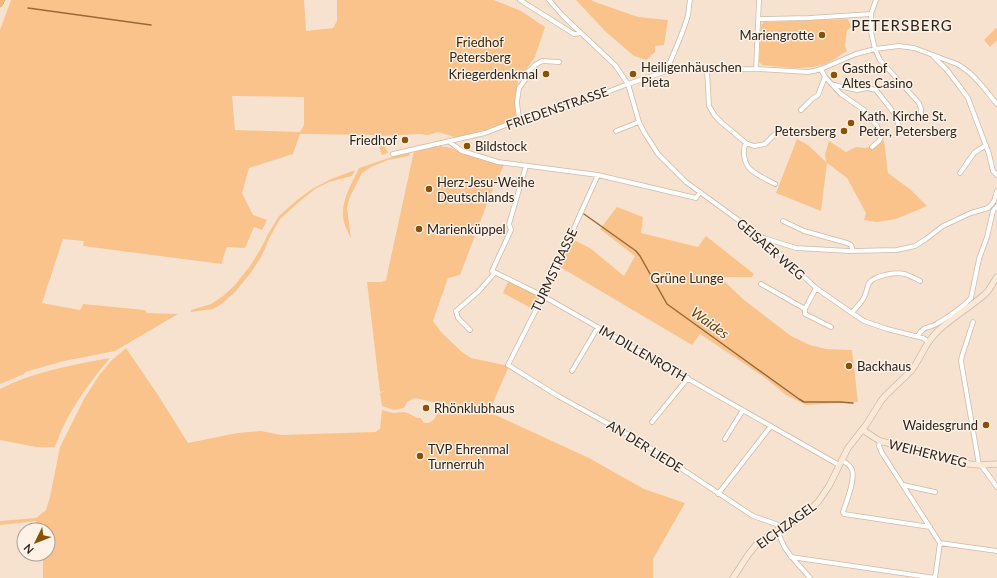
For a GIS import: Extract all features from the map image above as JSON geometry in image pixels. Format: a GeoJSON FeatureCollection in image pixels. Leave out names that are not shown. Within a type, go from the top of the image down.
{"type":"FeatureCollection","features":[{"type":"Feature","properties":{"kind":"highway"},"geometry":{"type":"LineString","coordinates":[[0,4],[2,0]]}},
{"type":"Feature","properties":{"kind":"main road","name":"EICHZAGEL"},"geometry":{"type":"LineString","coordinates":[[733,578],[754,547],[762,540],[803,516],[818,502],[829,486],[848,448],[863,430],[881,401],[907,376],[929,342],[940,329],[984,295],[994,284],[997,277]]}},
{"type":"Feature","properties":{"kind":"main road","name":"WEIHERWEG"},"geometry":{"type":"LineString","coordinates":[[863,430],[880,441],[969,464],[997,464]]}},
{"type":"Feature","properties":{"kind":"street"},"geometry":{"type":"LineString","coordinates":[[520,0],[574,34],[581,33]]}},
{"type":"Feature","properties":{"kind":"street","name":"GEISAER WEG"},"geometry":{"type":"LineString","coordinates":[[549,0],[563,16],[615,65],[628,84],[639,122],[644,132],[658,154],[686,182],[763,238],[816,288],[864,321],[887,329],[918,336],[929,342]]}},
{"type":"Feature","properties":{"kind":"street"},"geometry":{"type":"LineString","coordinates":[[667,71],[683,31],[690,0]]}},
{"type":"Feature","properties":{"kind":"street"},"geometry":{"type":"LineString","coordinates":[[756,69],[760,0]]}},
{"type":"Feature","properties":{"kind":"street"},"geometry":{"type":"LineString","coordinates":[[876,0],[871,14],[871,32],[875,49],[880,60],[918,103],[921,108],[921,117]]}},
{"type":"Feature","properties":{"kind":"street"},"geometry":{"type":"LineString","coordinates":[[759,19],[809,18],[871,14]]}},
{"type":"Feature","properties":{"kind":"street","name":"FRIEDENSTRASSE"},"geometry":{"type":"LineString","coordinates":[[393,154],[485,133],[519,120],[576,104],[667,71],[756,69],[808,72],[821,70],[856,54],[875,49],[899,46],[914,48],[957,64],[968,71],[997,104]]}},
{"type":"Feature","properties":{"kind":"street"},"geometry":{"type":"LineString","coordinates":[[931,54],[947,70],[968,98],[986,146],[993,171],[997,175]]}},
{"type":"Feature","properties":{"kind":"street"},"geometry":{"type":"LineString","coordinates":[[519,120],[517,102],[519,88],[528,76],[526,74],[535,65],[542,61],[559,62]]}},
{"type":"Feature","properties":{"kind":"street"},"geometry":{"type":"LineString","coordinates":[[707,70],[709,106],[711,111],[746,143],[754,146],[765,144],[778,131]]}},
{"type":"Feature","properties":{"kind":"street"},"geometry":{"type":"LineString","coordinates":[[821,70],[825,77],[841,94],[864,110],[877,126],[880,137],[879,141],[872,146]]}},
{"type":"Feature","properties":{"kind":"street"},"geometry":{"type":"LineString","coordinates":[[801,110],[818,95],[825,77]]}},
{"type":"Feature","properties":{"kind":"street"},"geometry":{"type":"LineString","coordinates":[[833,85],[857,90],[867,88],[876,90],[894,113],[899,126]]}},
{"type":"Feature","properties":{"kind":"street"},"geometry":{"type":"LineString","coordinates":[[616,132],[639,122]]}},
{"type":"Feature","properties":{"kind":"street"},"geometry":{"type":"LineString","coordinates":[[450,142],[462,152],[498,162],[598,175],[696,198],[700,192]]}},
{"type":"Feature","properties":{"kind":"street"},"geometry":{"type":"LineString","coordinates":[[746,143],[744,147],[744,160],[750,169],[776,184]]}},
{"type":"Feature","properties":{"kind":"street"},"geometry":{"type":"LineString","coordinates":[[960,173],[974,153],[986,146]]}},
{"type":"Feature","properties":{"kind":"street"},"geometry":{"type":"LineString","coordinates":[[470,330],[458,318],[456,311],[478,292],[493,275],[494,272],[492,270],[511,230],[509,224],[526,166]]}},
{"type":"Feature","properties":{"kind":"street","name":"TURMSTRASSE"},"geometry":{"type":"LineString","coordinates":[[508,365],[598,175]]}},
{"type":"Feature","properties":{"kind":"street"},"geometry":{"type":"LineString","coordinates":[[763,238],[796,248],[830,251],[897,250],[915,246],[943,226],[971,213],[990,207],[994,201],[997,191]]}},
{"type":"Feature","properties":{"kind":"street"},"geometry":{"type":"LineString","coordinates":[[918,336],[922,330],[938,324],[971,298],[979,259],[987,237],[992,216],[997,206]]}},
{"type":"Feature","properties":{"kind":"street"},"geometry":{"type":"LineString","coordinates":[[783,221],[804,231],[847,243],[852,247],[853,251]]}},
{"type":"Feature","properties":{"kind":"street"},"geometry":{"type":"LineString","coordinates":[[494,272],[542,296]]}},
{"type":"Feature","properties":{"kind":"street"},"geometry":{"type":"LineString","coordinates":[[852,313],[862,301],[868,284],[873,279],[884,275],[898,274],[920,280]]}},
{"type":"Feature","properties":{"kind":"street"},"geometry":{"type":"LineString","coordinates":[[761,284],[805,309]]}},
{"type":"Feature","properties":{"kind":"street"},"geometry":{"type":"LineString","coordinates":[[816,288],[805,309],[805,314],[832,327]]}},
{"type":"Feature","properties":{"kind":"street","name":"IM DILLENROTH"},"geometry":{"type":"LineString","coordinates":[[542,296],[771,426],[840,462]]}},
{"type":"Feature","properties":{"kind":"street"},"geometry":{"type":"LineString","coordinates":[[973,322],[962,356],[962,361],[980,465],[997,487]]}},
{"type":"Feature","properties":{"kind":"street"},"geometry":{"type":"LineString","coordinates":[[572,371],[598,327]]}},
{"type":"Feature","properties":{"kind":"street","name":"AN DER LIEDE"},"geometry":{"type":"LineString","coordinates":[[508,365],[558,396],[638,440],[753,516],[776,524],[779,530]]}},
{"type":"Feature","properties":{"kind":"street"},"geometry":{"type":"LineString","coordinates":[[652,422],[688,378]]}},
{"type":"Feature","properties":{"kind":"street"},"geometry":{"type":"LineString","coordinates":[[725,439],[743,410]]}},
{"type":"Feature","properties":{"kind":"street"},"geometry":{"type":"LineString","coordinates":[[718,494],[771,426]]}},
{"type":"Feature","properties":{"kind":"street"},"geometry":{"type":"LineString","coordinates":[[791,557],[935,578],[940,543],[880,449],[880,441]]}},
{"type":"Feature","properties":{"kind":"street"},"geometry":{"type":"LineString","coordinates":[[840,462],[851,467],[853,471],[851,487],[843,512],[844,514],[930,527]]}},
{"type":"Feature","properties":{"kind":"street"},"geometry":{"type":"LineString","coordinates":[[903,485],[935,492]]}},
{"type":"Feature","properties":{"kind":"street"},"geometry":{"type":"LineString","coordinates":[[779,530],[784,546],[791,557],[810,578]]}},
{"type":"Feature","properties":{"kind":"street"},"geometry":{"type":"LineString","coordinates":[[940,543],[997,551]]}},
{"type":"Feature","properties":{"kind":"green space","name":"Friedhof Petersberg"},"geometry":{"type":"Polygon","coordinates":[[[11,0],[304,0],[306,31],[333,28],[337,21],[337,0],[494,0],[521,11],[545,27],[535,57],[518,81],[515,103],[517,120],[485,132],[457,138],[438,132],[428,135],[379,136],[388,153],[382,155],[375,135],[300,134],[293,154],[249,168],[242,193],[253,215],[267,220],[262,230],[254,227],[245,248],[227,247],[222,264],[83,246],[84,241],[63,239],[42,303],[80,310],[83,304],[145,310],[147,313],[178,314],[115,351],[64,361],[25,372],[24,374],[0,384],[0,30],[11,0]],[[232,96],[235,130],[300,132],[304,125],[304,97],[232,96]]]}},
{"type":"Feature","properties":{"kind":"green space"},"geometry":{"type":"Polygon","coordinates":[[[576,0],[591,0],[638,17],[668,20],[664,45],[655,46],[655,52],[646,60],[634,56],[606,32],[576,0]]]}},
{"type":"Feature","properties":{"kind":"green space"},"geometry":{"type":"Polygon","coordinates":[[[848,19],[851,27],[847,30],[845,46],[847,51],[828,63],[817,66],[794,68],[762,65],[759,62],[761,25],[764,22],[848,19]]]}},
{"type":"Feature","properties":{"kind":"green space"},"geometry":{"type":"Polygon","coordinates":[[[996,28],[997,40],[990,47],[984,40],[996,28]]]}},
{"type":"Feature","properties":{"kind":"green space"},"geometry":{"type":"Polygon","coordinates":[[[797,139],[808,145],[826,162],[825,154],[829,141],[846,152],[856,147],[866,148],[877,145],[884,140],[888,173],[911,190],[927,206],[896,219],[877,222],[864,220],[866,213],[847,178],[827,163],[821,211],[776,193],[797,139]]]}},
{"type":"Feature","properties":{"kind":"green space"},"geometry":{"type":"Polygon","coordinates":[[[440,146],[447,147],[504,165],[490,196],[460,275],[448,278],[433,321],[442,333],[462,352],[471,358],[509,366],[489,412],[589,458],[644,489],[685,503],[653,559],[653,578],[43,578],[43,562],[56,562],[56,522],[16,522],[16,523],[0,525],[0,521],[36,518],[46,510],[60,447],[84,399],[100,374],[112,360],[126,348],[188,443],[237,433],[261,431],[281,435],[375,432],[380,429],[382,410],[393,413],[404,412],[417,418],[421,418],[423,422],[427,423],[433,421],[441,404],[415,398],[407,402],[404,408],[394,410],[382,406],[380,393],[385,391],[380,392],[367,282],[382,282],[386,280],[414,151],[440,146]]]}},
{"type":"Feature","properties":{"kind":"green space"},"geometry":{"type":"Polygon","coordinates":[[[410,152],[409,156],[388,160],[371,167],[362,173],[349,199],[347,208],[351,239],[344,221],[343,209],[348,191],[359,168],[410,152]]]}},
{"type":"Feature","properties":{"kind":"green space"},"geometry":{"type":"Polygon","coordinates":[[[355,170],[352,176],[329,182],[315,189],[280,219],[261,257],[252,271],[236,291],[223,303],[213,309],[191,312],[191,310],[211,304],[235,285],[250,266],[279,216],[297,200],[312,189],[331,179],[355,170]]]}},
{"type":"Feature","properties":{"kind":"green space","name":"Grüne Lunge"},"geometry":{"type":"Polygon","coordinates":[[[617,207],[643,217],[641,233],[698,247],[706,236],[754,274],[752,277],[720,277],[744,300],[791,336],[810,345],[826,349],[852,350],[858,402],[806,405],[786,395],[764,377],[700,334],[692,345],[560,267],[572,239],[590,248],[624,276],[635,256],[600,229],[617,207]]]}},
{"type":"Feature","properties":{"kind":"green space"},"geometry":{"type":"Polygon","coordinates":[[[509,280],[540,295],[533,309],[503,293],[509,280]]]}},
{"type":"Feature","properties":{"kind":"green space"},"geometry":{"type":"Polygon","coordinates":[[[110,358],[71,411],[55,447],[36,447],[0,440],[0,389],[40,373],[110,358]]]}},
{"type":"Feature","properties":{"kind":"waterway"},"geometry":{"type":"LineString","coordinates":[[28,8],[151,25]]}},
{"type":"Feature","properties":{"kind":"waterway","name":"Waides"},"geometry":{"type":"LineString","coordinates":[[584,214],[636,251],[667,304],[799,399],[804,402],[853,403]]}},
{"type":"Feature","properties":{"kind":"place","name":"Mariengrotte"},"geometry":{"type":"Point","coordinates":[822,35]}},
{"type":"Feature","properties":{"kind":"place","name":"Kriegerdenkmal"},"geometry":{"type":"Point","coordinates":[546,74]}},
{"type":"Feature","properties":{"kind":"place","name":"Heiligenhäuschen Pieta"},"geometry":{"type":"Point","coordinates":[633,74]}},
{"type":"Feature","properties":{"kind":"place","name":"Gasthof Altes Casino"},"geometry":{"type":"Point","coordinates":[834,75]}},
{"type":"Feature","properties":{"kind":"place","name":"Kath. Kirche St. Peter, Petersberg"},"geometry":{"type":"Point","coordinates":[851,123]}},
{"type":"Feature","properties":{"kind":"place","name":"Petersberg"},"geometry":{"type":"Point","coordinates":[844,131]}},
{"type":"Feature","properties":{"kind":"place","name":"Friedhof"},"geometry":{"type":"Point","coordinates":[405,140]}},
{"type":"Feature","properties":{"kind":"place","name":"Bildstock"},"geometry":{"type":"Point","coordinates":[467,146]}},
{"type":"Feature","properties":{"kind":"place","name":"Herz-Jesu-Weihe Deutschlands"},"geometry":{"type":"Point","coordinates":[429,189]}},
{"type":"Feature","properties":{"kind":"place","name":"Marienküppel"},"geometry":{"type":"Point","coordinates":[419,229]}},
{"type":"Feature","properties":{"kind":"place","name":"Backhaus"},"geometry":{"type":"Point","coordinates":[849,366]}},
{"type":"Feature","properties":{"kind":"place","name":"Rhönklubhaus"},"geometry":{"type":"Point","coordinates":[426,408]}},
{"type":"Feature","properties":{"kind":"place","name":"Waidesgrund"},"geometry":{"type":"Point","coordinates":[986,425]}},
{"type":"Feature","properties":{"kind":"place","name":"TVP Ehrenmal Turnerruh"},"geometry":{"type":"Point","coordinates":[420,456]}},
{"type":"Feature","properties":{"kind":"district","name":"PETERSBERG"},"geometry":{"type":"Point","coordinates":[902,26]}}]}
